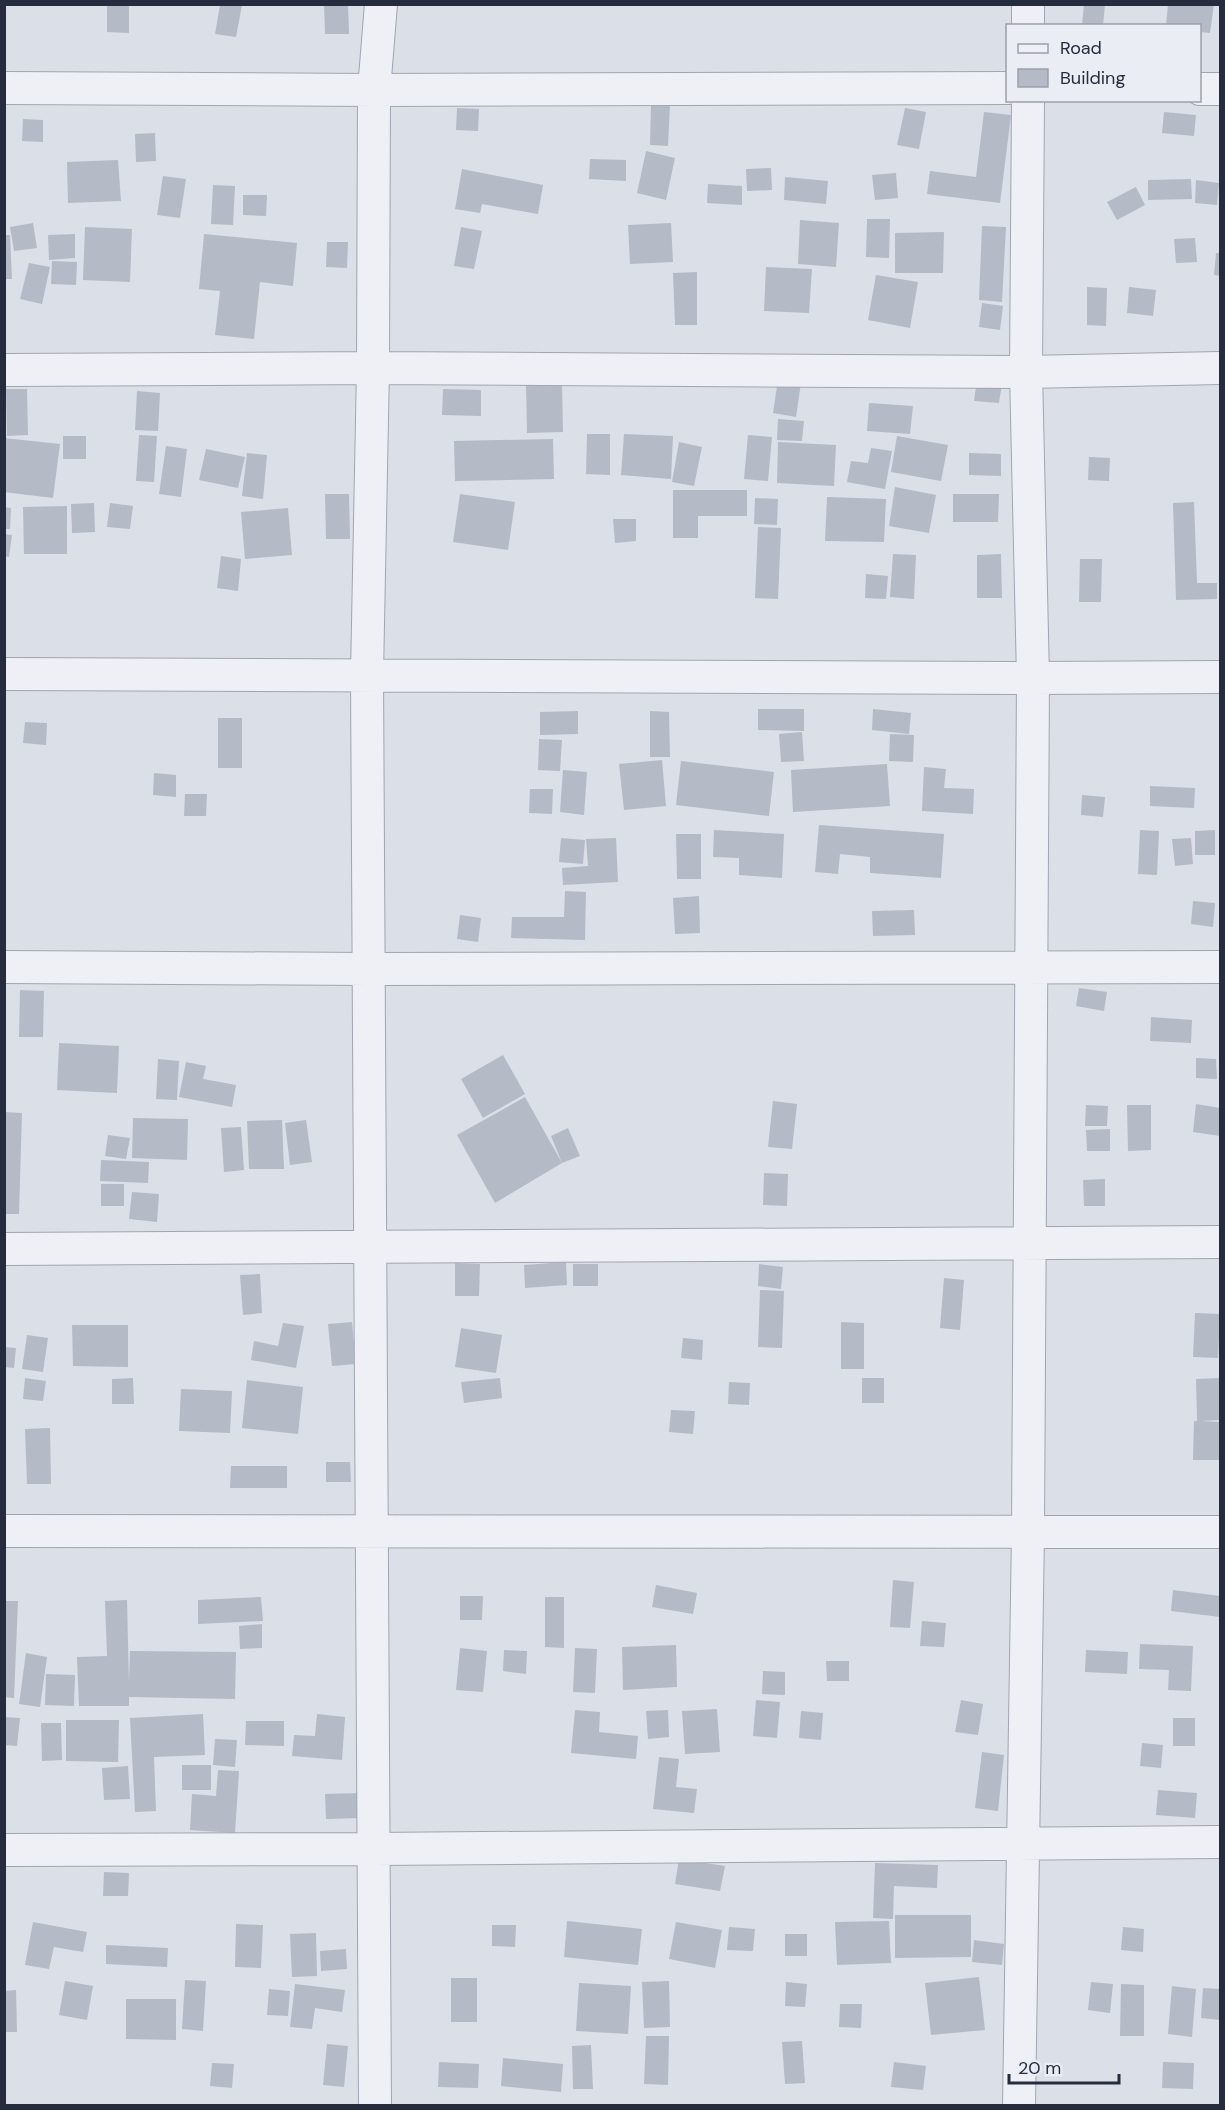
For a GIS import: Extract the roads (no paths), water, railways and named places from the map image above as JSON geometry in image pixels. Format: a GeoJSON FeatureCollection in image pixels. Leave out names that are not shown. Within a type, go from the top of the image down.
{"type":"FeatureCollection","features":[{"type":"Feature","properties":{"kind":"street"},"geometry":{"type":"LineString","coordinates":[[375,2106],[367,675],[374,368],[374,90],[381,4]]}},
{"type":"Feature","properties":{"kind":"street"},"geometry":{"type":"LineString","coordinates":[[1028,4],[1028,24]]}},
{"type":"Feature","properties":{"kind":"street"},"geometry":{"type":"LineString","coordinates":[[4,88],[374,90],[1006,88]]}},
{"type":"Feature","properties":{"kind":"street"},"geometry":{"type":"LineString","coordinates":[[1201,89],[1221,89]]}},
{"type":"Feature","properties":{"kind":"street"},"geometry":{"type":"LineString","coordinates":[[1020,2106],[1028,1532],[1033,678],[1026,372],[1028,102]]}},
{"type":"Feature","properties":{"kind":"street"},"geometry":{"type":"LineString","coordinates":[[4,370],[374,368],[1026,372],[1221,368]]}},
{"type":"Feature","properties":{"kind":"street"},"geometry":{"type":"LineString","coordinates":[[4,674],[1221,677]]}},
{"type":"Feature","properties":{"kind":"street"},"geometry":{"type":"LineString","coordinates":[[4,967],[368,969],[1221,967]]}},
{"type":"Feature","properties":{"kind":"street"},"geometry":{"type":"LineString","coordinates":[[4,1249],[1221,1242]]}},
{"type":"Feature","properties":{"kind":"street"},"geometry":{"type":"LineString","coordinates":[[4,1531],[1221,1532]]}},
{"type":"Feature","properties":{"kind":"street"},"geometry":{"type":"LineString","coordinates":[[4,1850],[1221,1842]]}}]}
